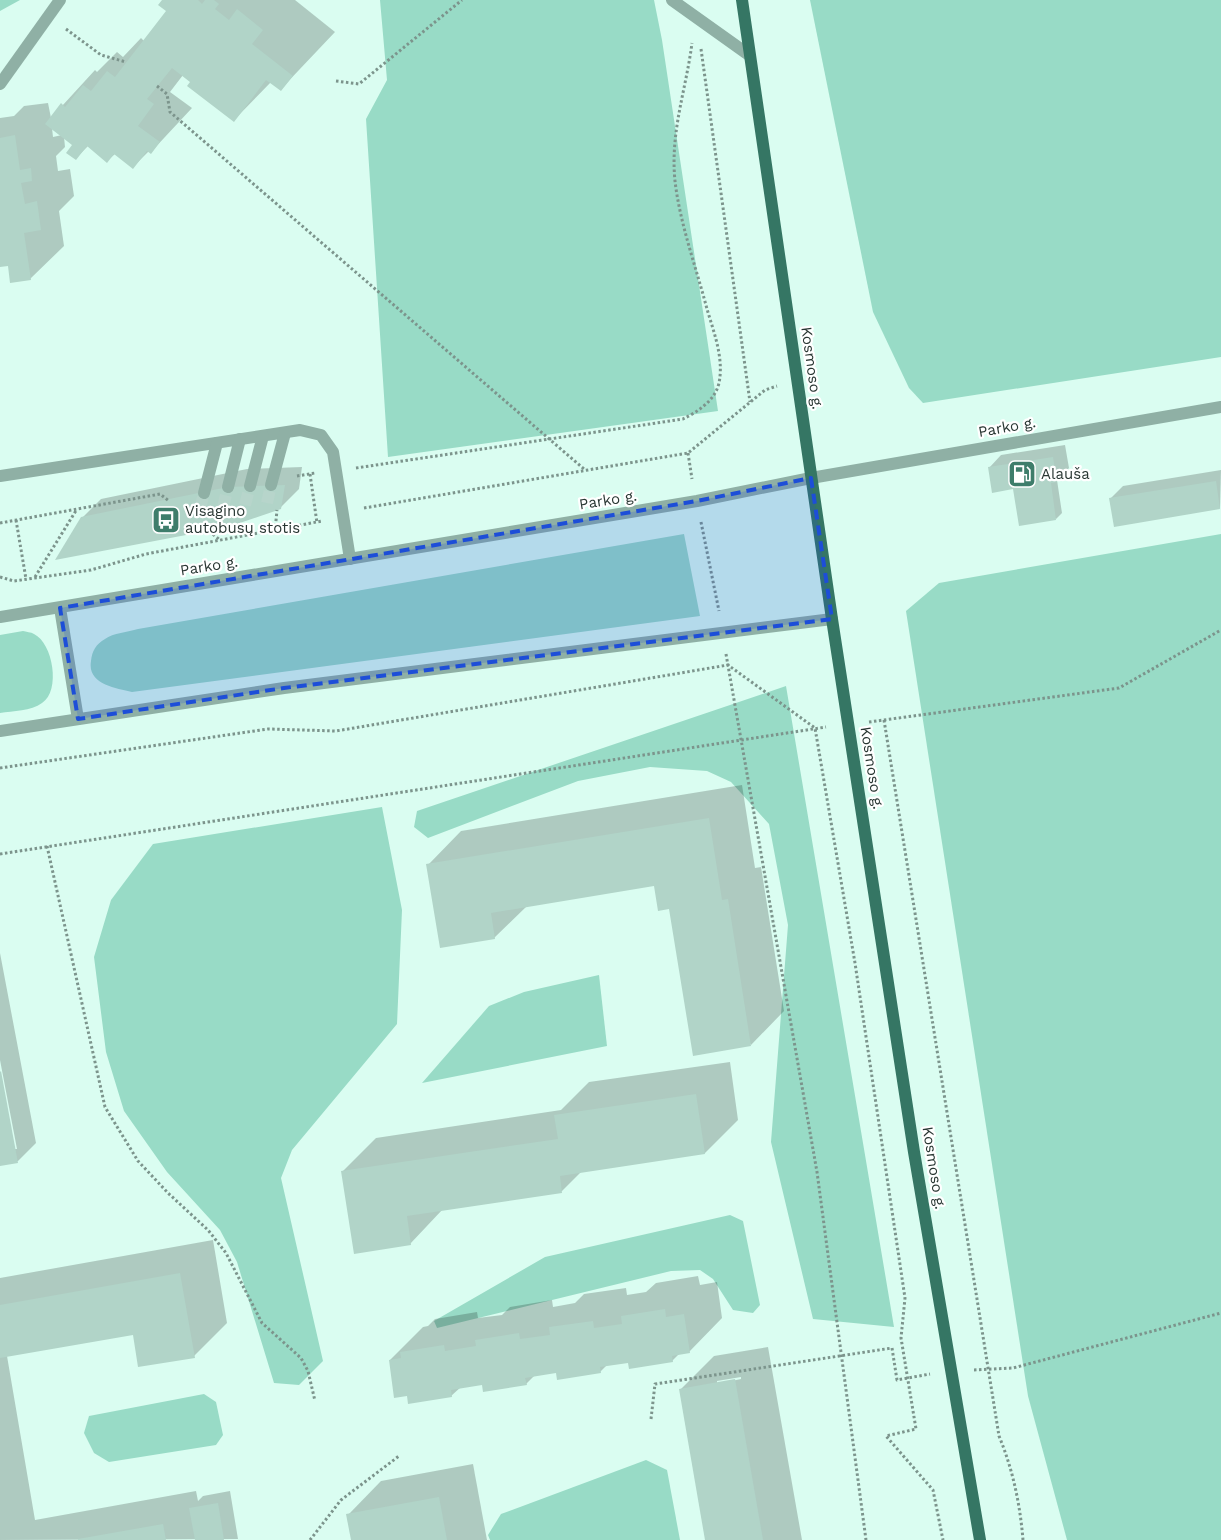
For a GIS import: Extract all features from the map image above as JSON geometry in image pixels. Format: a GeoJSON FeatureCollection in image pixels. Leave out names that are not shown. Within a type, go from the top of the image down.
{"type":"FeatureCollection","features":[{"type":"Feature","properties":{"kind":"main road","name":"Kosmoso g."},"geometry":{"type":"LineString","coordinates":[[742,0],[832,619],[914,1152],[980,1540]]}},
{"type":"Feature","properties":{"kind":"street"},"geometry":{"type":"LineString","coordinates":[[0,84],[60,0]]}},
{"type":"Feature","properties":{"kind":"street"},"geometry":{"type":"LineString","coordinates":[[672,0],[749,54]]}},
{"type":"Feature","properties":{"kind":"street","name":"Parko g."},"geometry":{"type":"LineString","coordinates":[[0,618],[697,501],[811,478],[1221,407]]}},
{"type":"Feature","properties":{"kind":"street"},"geometry":{"type":"LineString","coordinates":[[0,476],[300,430],[321,435],[333,452],[350,559]]}},
{"type":"Feature","properties":{"kind":"street"},"geometry":{"type":"LineString","coordinates":[[272,485],[285,433]]}},
{"type":"Feature","properties":{"kind":"street"},"geometry":{"type":"LineString","coordinates":[[250,486],[263,436]]}},
{"type":"Feature","properties":{"kind":"street"},"geometry":{"type":"LineString","coordinates":[[228,487],[240,439]]}},
{"type":"Feature","properties":{"kind":"street"},"geometry":{"type":"LineString","coordinates":[[204,493],[217,443]]}},
{"type":"Feature","properties":{"kind":"street"},"geometry":{"type":"LineString","coordinates":[[60,608],[78,719]]}},
{"type":"Feature","properties":{"kind":"street"},"geometry":{"type":"LineString","coordinates":[[0,731],[284,688],[832,619]]}},
{"type":"Feature","properties":{"kind":"path"},"geometry":{"type":"LineString","coordinates":[[336,81],[358,84],[462,0]]}},
{"type":"Feature","properties":{"kind":"path"},"geometry":{"type":"LineString","coordinates":[[49,16],[101,55],[126,62]]}},
{"type":"Feature","properties":{"kind":"path"},"geometry":{"type":"LineString","coordinates":[[696,16],[750,402]]}},
{"type":"Feature","properties":{"kind":"path"},"geometry":{"type":"LineString","coordinates":[[291,477],[551,440],[682,419],[700,410],[712,397],[719,385],[718,350],[686,235],[675,181],[674,133],[688,78],[696,16]]}},
{"type":"Feature","properties":{"kind":"path"},"geometry":{"type":"LineString","coordinates":[[157,86],[168,94],[170,112],[585,469]]}},
{"type":"Feature","properties":{"kind":"path"},"geometry":{"type":"LineString","coordinates":[[0,577],[14,581],[91,570],[146,554],[317,523],[363,508],[688,453],[765,390],[797,381]]}},
{"type":"Feature","properties":{"kind":"path"},"geometry":{"type":"LineString","coordinates":[[688,453],[723,632],[740,740],[817,1172],[866,1540]]}},
{"type":"Feature","properties":{"kind":"path"},"geometry":{"type":"LineString","coordinates":[[310,474],[317,523]]}},
{"type":"Feature","properties":{"kind":"path"},"geometry":{"type":"LineString","coordinates":[[0,523],[160,494],[169,501]]}},
{"type":"Feature","properties":{"kind":"path"},"geometry":{"type":"LineString","coordinates":[[35,578],[78,509]]}},
{"type":"Feature","properties":{"kind":"path"},"geometry":{"type":"LineString","coordinates":[[275,531],[277,510]]}},
{"type":"Feature","properties":{"kind":"path"},"geometry":{"type":"LineString","coordinates":[[16,520],[26,579]]}},
{"type":"Feature","properties":{"kind":"path"},"geometry":{"type":"LineString","coordinates":[[209,532],[221,541]]}},
{"type":"Feature","properties":{"kind":"path"},"geometry":{"type":"LineString","coordinates":[[0,854],[815,728],[1119,688],[1221,630]]}},
{"type":"Feature","properties":{"kind":"path"},"geometry":{"type":"LineString","coordinates":[[0,768],[268,729],[336,731],[728,665],[815,728],[854,963],[905,1298],[901,1338],[916,1429],[886,1436],[933,1490],[942,1540]]}},
{"type":"Feature","properties":{"kind":"path"},"geometry":{"type":"LineString","coordinates":[[884,720],[999,1436],[1011,1465],[1023,1540]]}},
{"type":"Feature","properties":{"kind":"path"},"geometry":{"type":"LineString","coordinates":[[47,846],[105,1107],[138,1161],[168,1193],[208,1230],[226,1252],[262,1323],[301,1358],[308,1371],[315,1401]]}},
{"type":"Feature","properties":{"kind":"path"},"geometry":{"type":"LineString","coordinates":[[651,1420],[655,1384],[892,1348],[897,1380],[951,1370],[1013,1368],[1221,1313]]}},
{"type":"Feature","properties":{"kind":"path"},"geometry":{"type":"LineString","coordinates":[[310,1540],[341,1500],[399,1456]]}},
{"type":"Feature","properties":{"kind":"highlighted area"},"geometry":{"type":"Polygon","coordinates":[[[811,478],[832,619],[284,688],[78,719],[60,608],[697,501],[811,478]]]}},
{"type":"Feature","properties":{"kind":"green space"},"geometry":{"type":"Polygon","coordinates":[[[0,0],[20,0],[0,11],[0,0]]]}},
{"type":"Feature","properties":{"kind":"green space"},"geometry":{"type":"Polygon","coordinates":[[[380,0],[654,0],[662,40],[718,411],[388,457],[366,119],[387,80],[380,0]]]}},
{"type":"Feature","properties":{"kind":"green space"},"geometry":{"type":"Polygon","coordinates":[[[810,0],[1221,0],[1221,357],[923,403],[909,388],[873,312],[810,0]]]}},
{"type":"Feature","properties":{"kind":"green space"},"geometry":{"type":"Polygon","coordinates":[[[684,534],[700,616],[132,692],[104,684],[93,675],[91,669],[92,654],[102,641],[108,637],[138,629],[684,534]]]}},
{"type":"Feature","properties":{"kind":"green space"},"geometry":{"type":"Polygon","coordinates":[[[1221,534],[1221,1540],[1067,1540],[1028,1396],[906,611],[939,583],[1221,534]]]}},
{"type":"Feature","properties":{"kind":"green space"},"geometry":{"type":"Polygon","coordinates":[[[23,631],[34,634],[41,639],[46,647],[52,667],[53,678],[51,688],[48,697],[38,706],[0,713],[0,635],[23,631]]]}},
{"type":"Feature","properties":{"kind":"green space"},"geometry":{"type":"Polygon","coordinates":[[[786,686],[894,1327],[813,1319],[771,1142],[788,925],[769,824],[731,782],[707,771],[650,767],[578,781],[428,838],[414,827],[417,811],[786,686]]]}},
{"type":"Feature","properties":{"kind":"green space"},"geometry":{"type":"Polygon","coordinates":[[[382,807],[402,910],[397,1024],[292,1150],[281,1178],[323,1361],[299,1385],[274,1383],[237,1262],[220,1230],[167,1172],[124,1111],[106,1052],[94,957],[111,900],[153,844],[382,807]]]}},
{"type":"Feature","properties":{"kind":"green space"},"geometry":{"type":"Polygon","coordinates":[[[599,975],[607,1046],[422,1083],[489,1006],[524,992],[599,975]]]}},
{"type":"Feature","properties":{"kind":"green space"},"geometry":{"type":"Polygon","coordinates":[[[730,1215],[743,1221],[760,1305],[753,1313],[733,1310],[713,1279],[700,1270],[671,1271],[437,1328],[434,1321],[545,1257],[730,1215]]]}},
{"type":"Feature","properties":{"kind":"green space"},"geometry":{"type":"Polygon","coordinates":[[[204,1394],[216,1402],[223,1435],[216,1445],[109,1462],[94,1453],[84,1433],[89,1416],[204,1394]]]}},
{"type":"Feature","properties":{"kind":"green space"},"geometry":{"type":"Polygon","coordinates":[[[646,1460],[667,1470],[680,1540],[490,1540],[488,1535],[501,1514],[646,1460]]]}},
{"type":"Feature","properties":{"kind":"building"},"geometry":{"type":"Polygon","coordinates":[[[162,0],[198,0],[202,4],[205,0],[214,0],[219,4],[215,9],[229,20],[237,9],[263,30],[252,44],[293,76],[281,91],[266,80],[234,122],[187,86],[190,82],[172,68],[147,99],[154,104],[138,126],[160,142],[151,154],[147,151],[133,169],[114,154],[107,163],[87,146],[76,160],[66,153],[72,145],[45,124],[61,103],[65,107],[83,85],[91,91],[107,71],[115,77],[166,11],[158,5],[162,0]]]}},
{"type":"Feature","properties":{"kind":"building"},"geometry":{"type":"Polygon","coordinates":[[[15,135],[20,170],[31,168],[32,181],[21,183],[25,204],[37,201],[41,230],[24,233],[31,280],[10,283],[8,266],[0,267],[0,138],[15,135]]]}},
{"type":"Feature","properties":{"kind":"building"},"geometry":{"type":"Polygon","coordinates":[[[1053,457],[1057,482],[1051,483],[1056,520],[1019,526],[1013,489],[992,493],[988,467],[1053,457]]]}},
{"type":"Feature","properties":{"kind":"building"},"geometry":{"type":"Polygon","coordinates":[[[1216,481],[1220,509],[1114,527],[1109,498],[1216,481]]]}},
{"type":"Feature","properties":{"kind":"building"},"geometry":{"type":"Polygon","coordinates":[[[285,485],[281,509],[228,527],[55,560],[81,517],[228,487],[285,485]]]}},
{"type":"Feature","properties":{"kind":"building"},"geometry":{"type":"Polygon","coordinates":[[[709,818],[722,900],[728,899],[751,1046],[693,1056],[669,909],[658,911],[654,886],[491,913],[495,939],[440,948],[426,864],[709,818]]]}},
{"type":"Feature","properties":{"kind":"building"},"geometry":{"type":"Polygon","coordinates":[[[0,1072],[18,1163],[0,1166],[0,1072]]]}},
{"type":"Feature","properties":{"kind":"building"},"geometry":{"type":"Polygon","coordinates":[[[696,1094],[705,1154],[560,1176],[562,1193],[407,1216],[411,1245],[354,1254],[341,1171],[558,1139],[554,1115],[696,1094]]]}},
{"type":"Feature","properties":{"kind":"building"},"geometry":{"type":"Polygon","coordinates":[[[180,1273],[195,1358],[138,1367],[133,1335],[0,1358],[0,1305],[180,1273]]]}},
{"type":"Feature","properties":{"kind":"building"},"geometry":{"type":"Polygon","coordinates":[[[665,1309],[666,1317],[684,1314],[690,1353],[672,1356],[673,1362],[629,1369],[628,1363],[600,1367],[601,1373],[557,1380],[556,1373],[525,1378],[527,1385],[483,1392],[482,1385],[451,1390],[452,1397],[408,1404],[407,1396],[394,1398],[389,1360],[401,1358],[400,1352],[444,1345],[445,1351],[476,1346],[475,1340],[519,1333],[520,1339],[550,1335],[549,1327],[593,1321],[594,1328],[622,1324],[621,1316],[665,1309]]]}},
{"type":"Feature","properties":{"kind":"building"},"geometry":{"type":"Polygon","coordinates":[[[735,1379],[763,1540],[705,1540],[679,1389],[735,1379]]]}},
{"type":"Feature","properties":{"kind":"building"},"geometry":{"type":"Polygon","coordinates":[[[439,1497],[447,1540],[351,1540],[346,1514],[439,1497]]]}},
{"type":"Feature","properties":{"kind":"building"},"geometry":{"type":"Polygon","coordinates":[[[218,1503],[224,1540],[195,1540],[189,1508],[218,1503]]]}},
{"type":"Feature","properties":{"kind":"building"},"geometry":{"type":"Polygon","coordinates":[[[163,1524],[166,1540],[78,1540],[78,1539],[163,1524]]]}},
{"type":"Feature","properties":{"kind":"tunnel"},"geometry":{"type":"LineString","coordinates":[[267,503],[271,485]]}},
{"type":"Feature","properties":{"kind":"tunnel"},"geometry":{"type":"LineString","coordinates":[[245,505],[250,486]]}},
{"type":"Feature","properties":{"kind":"tunnel"},"geometry":{"type":"LineString","coordinates":[[223,507],[228,487]]}},
{"type":"Feature","properties":{"kind":"tunnel"},"geometry":{"type":"LineString","coordinates":[[200,509],[204,493]]}},
{"type":"Feature","properties":{"kind":"place","name":"Alauša"},"geometry":{"type":"Point","coordinates":[1022,474]}},
{"type":"Feature","properties":{"kind":"place","name":"Visagino autobusų stotis"},"geometry":{"type":"Point","coordinates":[166,520]}}]}
